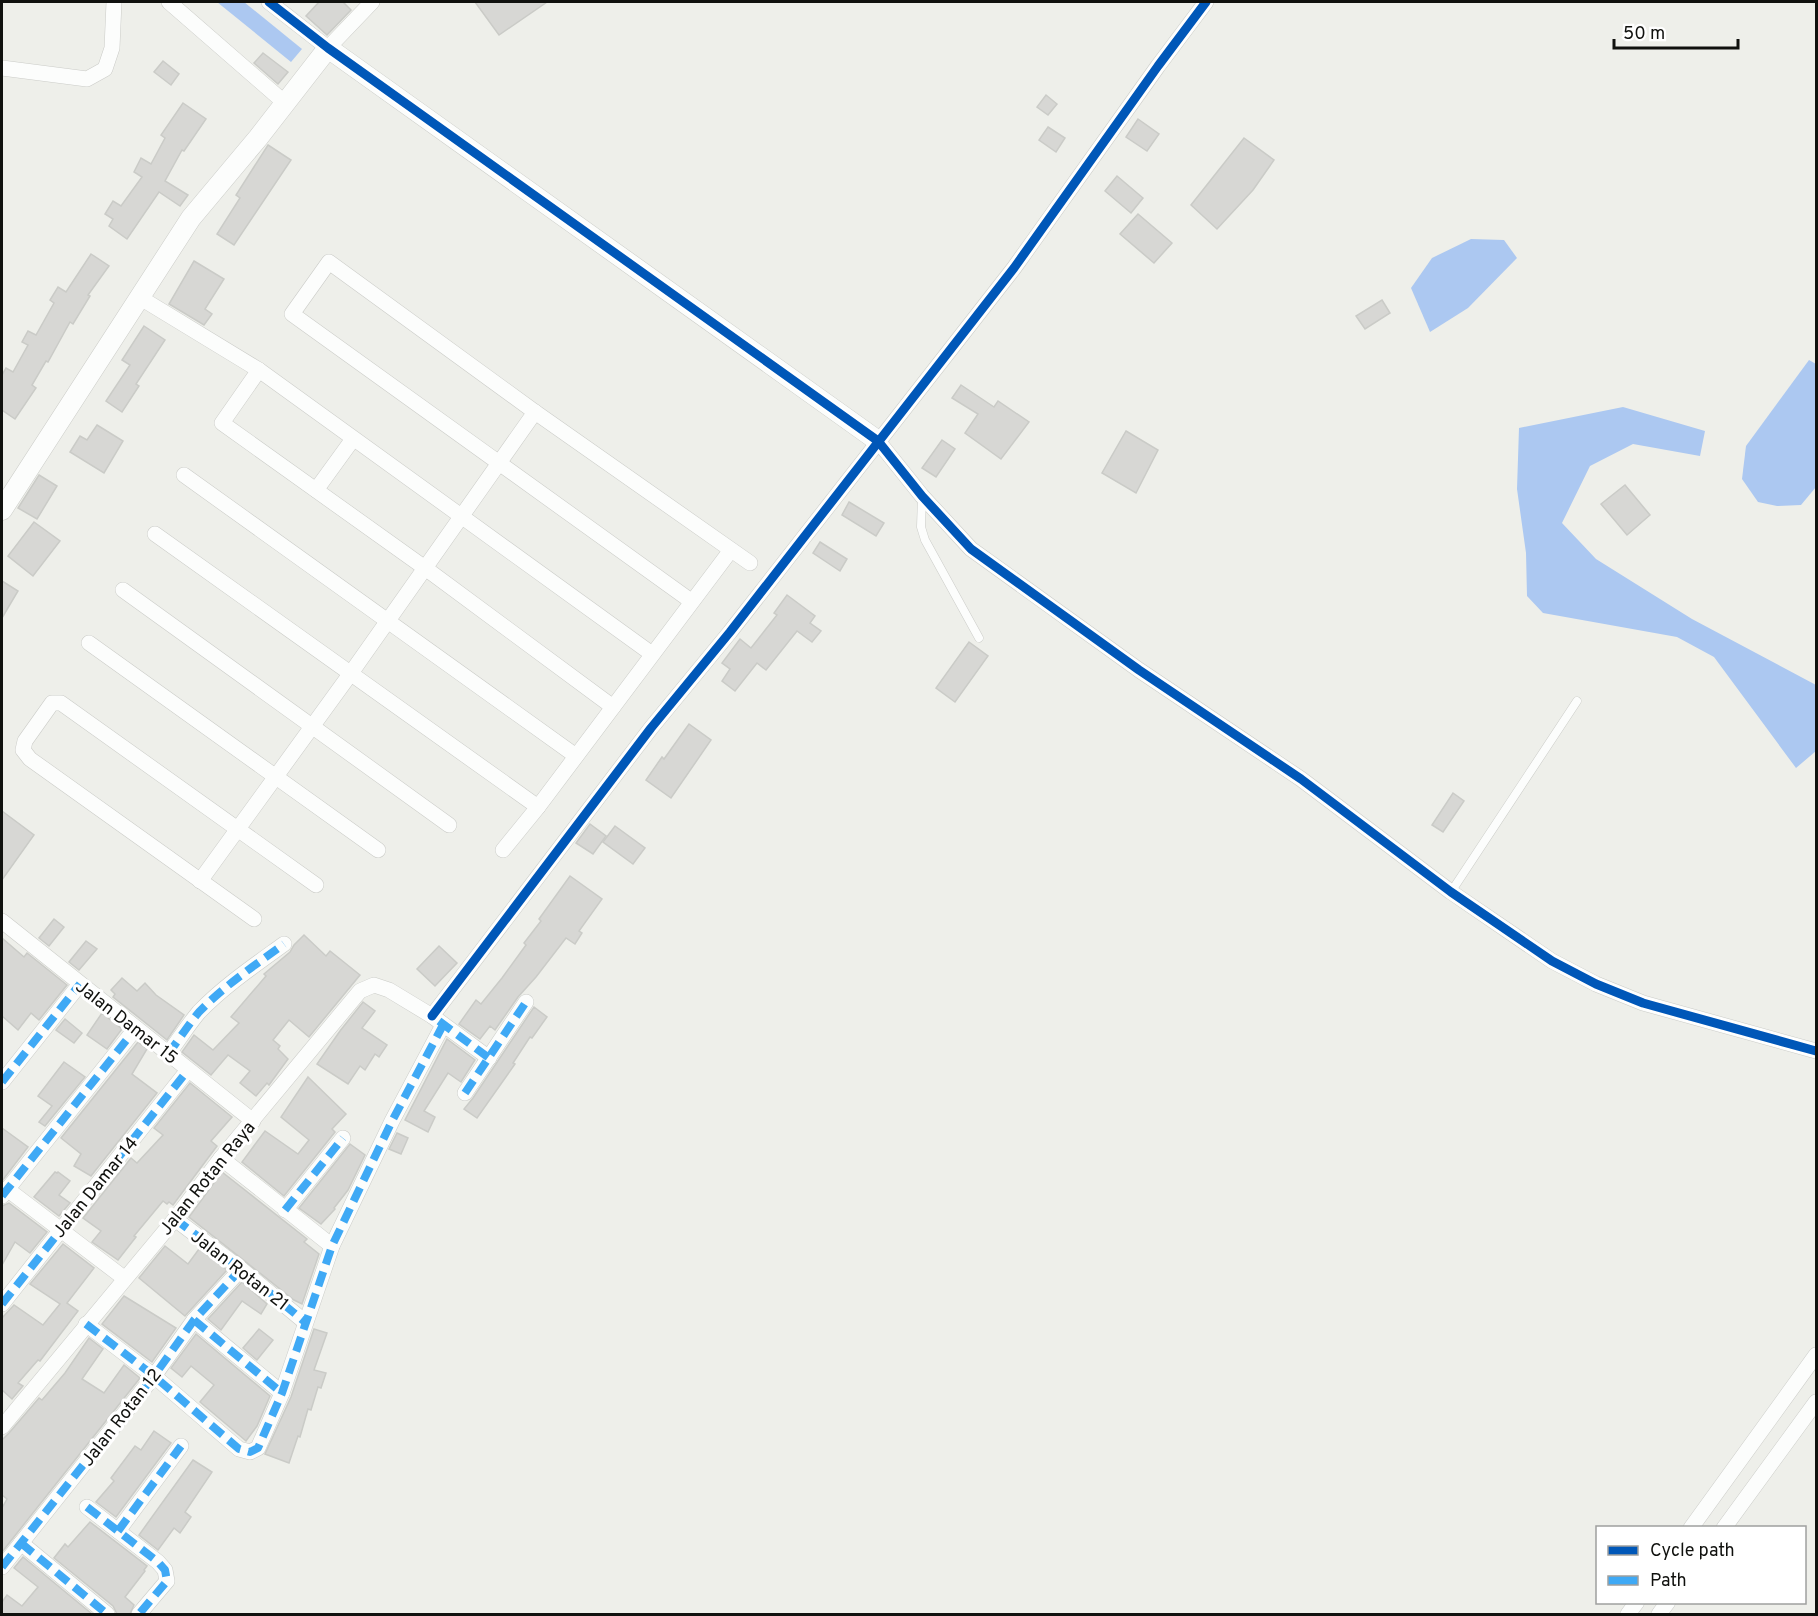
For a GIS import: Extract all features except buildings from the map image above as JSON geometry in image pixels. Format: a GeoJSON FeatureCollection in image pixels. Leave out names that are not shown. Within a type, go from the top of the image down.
{"type":"FeatureCollection","features":[{"type":"Feature","properties":{"kind":"street"},"geometry":{"type":"LineString","coordinates":[[2,68],[87,79],[105,69],[112,48],[114,2]]}},
{"type":"Feature","properties":{"kind":"street"},"geometry":{"type":"LineString","coordinates":[[169,2],[285,104]]}},
{"type":"Feature","properties":{"kind":"street"},"geometry":{"type":"LineString","coordinates":[[269,2],[328,48],[878,441],[922,496],[971,549],[1138,670],[1301,779],[1451,892],[1552,962],[1596,984],[1643,1002],[1816,1051]]}},
{"type":"Feature","properties":{"kind":"street"},"geometry":{"type":"LineString","coordinates":[[2,510],[191,218],[328,48],[372,2]]}},
{"type":"Feature","properties":{"kind":"street"},"geometry":{"type":"LineString","coordinates":[[86,1324],[154,1376],[239,1449],[250,1452],[258,1448],[282,1393],[332,1246],[438,1020],[651,728],[730,633],[1014,268],[1206,2]]}},
{"type":"Feature","properties":{"kind":"street"},"geometry":{"type":"LineString","coordinates":[[691,601],[292,314],[329,262],[535,412],[750,563]]}},
{"type":"Feature","properties":{"kind":"street"},"geometry":{"type":"LineString","coordinates":[[139,297],[259,370],[652,654]]}},
{"type":"Feature","properties":{"kind":"street"},"geometry":{"type":"LineString","coordinates":[[259,370],[222,423],[425,568],[613,707]]}},
{"type":"Feature","properties":{"kind":"street"},"geometry":{"type":"LineString","coordinates":[[200,881],[351,673],[535,412]]}},
{"type":"Feature","properties":{"kind":"street"},"geometry":{"type":"LineString","coordinates":[[316,490],[353,439]]}},
{"type":"Feature","properties":{"kind":"street"},"geometry":{"type":"LineString","coordinates":[[184,475],[576,756]]}},
{"type":"Feature","properties":{"kind":"street"},"geometry":{"type":"LineString","coordinates":[[155,534],[538,807]]}},
{"type":"Feature","properties":{"kind":"street"},"geometry":{"type":"LineString","coordinates":[[503,850],[538,807],[731,550]]}},
{"type":"Feature","properties":{"kind":"street"},"geometry":{"type":"LineString","coordinates":[[123,590],[449,825]]}},
{"type":"Feature","properties":{"kind":"street"},"geometry":{"type":"LineString","coordinates":[[89,643],[378,850]]}},
{"type":"Feature","properties":{"kind":"street"},"geometry":{"type":"LineString","coordinates":[[254,919],[30,759],[23,750],[25,741],[44,711],[52,703],[61,703],[316,885]]}},
{"type":"Feature","properties":{"kind":"street","name":"Jalan Damar 15"},"geometry":{"type":"LineString","coordinates":[[2,921],[253,1121]]}},
{"type":"Feature","properties":{"kind":"street"},"geometry":{"type":"LineString","coordinates":[[168,1054],[197,1014],[246,971],[284,944]]}},
{"type":"Feature","properties":{"kind":"street"},"geometry":{"type":"LineString","coordinates":[[2,1082],[80,984]]}},
{"type":"Feature","properties":{"kind":"street","name":"Jalan Rotan Raya"},"geometry":{"type":"LineString","coordinates":[[3,1421],[175,1219],[221,1158],[360,991],[374,986],[389,990],[438,1020],[489,1058]]}},
{"type":"Feature","properties":{"kind":"street"},"geometry":{"type":"LineString","coordinates":[[465,1093],[526,1002]]}},
{"type":"Feature","properties":{"kind":"street"},"geometry":{"type":"LineString","coordinates":[[124,1278],[61,1230],[4,1192],[136,1028]]}},
{"type":"Feature","properties":{"kind":"street","name":"Jalan Damar 14"},"geometry":{"type":"LineString","coordinates":[[4,1297],[61,1230],[188,1070]]}},
{"type":"Feature","properties":{"kind":"street"},"geometry":{"type":"LineString","coordinates":[[285,1210],[343,1138]]}},
{"type":"Feature","properties":{"kind":"street"},"geometry":{"type":"LineString","coordinates":[[221,1158],[332,1246]]}},
{"type":"Feature","properties":{"kind":"street","name":"Jalan Rotan 21"},"geometry":{"type":"LineString","coordinates":[[175,1219],[306,1322]]}},
{"type":"Feature","properties":{"kind":"street","name":"Jalan Rotan 12"},"geometry":{"type":"LineString","coordinates":[[2,1567],[154,1376],[194,1320],[241,1269]]}},
{"type":"Feature","properties":{"kind":"street"},"geometry":{"type":"LineString","coordinates":[[194,1320],[282,1393]]}},
{"type":"Feature","properties":{"kind":"street"},"geometry":{"type":"LineString","coordinates":[[1692,1526],[1816,1356]]}},
{"type":"Feature","properties":{"kind":"street"},"geometry":{"type":"LineString","coordinates":[[1709,1503],[1727,1523],[1816,1402]]}},
{"type":"Feature","properties":{"kind":"street"},"geometry":{"type":"LineString","coordinates":[[118,1531],[181,1446]]}},
{"type":"Feature","properties":{"kind":"street"},"geometry":{"type":"LineString","coordinates":[[87,1507],[158,1562],[165,1570],[166,1581],[139,1614]]}},
{"type":"Feature","properties":{"kind":"street"},"geometry":{"type":"LineString","coordinates":[[21,1543],[107,1614]]}},
{"type":"Feature","properties":{"kind":"lane"},"geometry":{"type":"LineString","coordinates":[[922,496],[921,526],[925,540],[979,638]]}},
{"type":"Feature","properties":{"kind":"lane"},"geometry":{"type":"LineString","coordinates":[[1451,892],[1577,701]]}},
{"type":"Feature","properties":{"kind":"water"},"geometry":{"type":"Polygon","coordinates":[[[217,2],[244,2],[302,49],[291,62],[217,2]]]}},
{"type":"Feature","properties":{"kind":"water"},"geometry":{"type":"Polygon","coordinates":[[[1471,239],[1504,240],[1517,258],[1468,308],[1430,332],[1411,288],[1432,258],[1471,239]]]}},
{"type":"Feature","properties":{"kind":"water"},"geometry":{"type":"Polygon","coordinates":[[[1809,360],[1816,364],[1816,487],[1801,505],[1777,506],[1758,502],[1742,479],[1746,446],[1809,360]]]}},
{"type":"Feature","properties":{"kind":"water"},"geometry":{"type":"Polygon","coordinates":[[[1623,407],[1705,431],[1700,456],[1633,444],[1590,466],[1562,523],[1596,559],[1692,619],[1816,685],[1816,751],[1796,768],[1714,657],[1677,637],[1543,613],[1527,596],[1526,553],[1517,489],[1519,428],[1623,407]]]}},
{"type":"Feature","properties":{"kind":"marked path"},"geometry":{"type":"LineString","coordinates":[[168,1054],[209,1002],[284,944]]}},
{"type":"Feature","properties":{"kind":"marked path"},"geometry":{"type":"LineString","coordinates":[[2,1082],[80,984]]}},
{"type":"Feature","properties":{"kind":"marked path"},"geometry":{"type":"LineString","coordinates":[[465,1093],[526,1002]]}},
{"type":"Feature","properties":{"kind":"marked path"},"geometry":{"type":"LineString","coordinates":[[439,1021],[489,1058]]}},
{"type":"Feature","properties":{"kind":"marked path"},"geometry":{"type":"LineString","coordinates":[[86,1324],[154,1376],[239,1449],[250,1452],[258,1448],[282,1393],[332,1246],[392,1121],[443,1025]]}},
{"type":"Feature","properties":{"kind":"marked path"},"geometry":{"type":"LineString","coordinates":[[2,1196],[136,1028]]}},
{"type":"Feature","properties":{"kind":"marked path"},"geometry":{"type":"LineString","coordinates":[[2,1304],[188,1070]]}},
{"type":"Feature","properties":{"kind":"marked path"},"geometry":{"type":"LineString","coordinates":[[285,1210],[343,1138]]}},
{"type":"Feature","properties":{"kind":"marked path"},"geometry":{"type":"LineString","coordinates":[[175,1219],[305,1322]]}},
{"type":"Feature","properties":{"kind":"marked path"},"geometry":{"type":"LineString","coordinates":[[2,1567],[154,1376],[194,1320],[241,1269]]}},
{"type":"Feature","properties":{"kind":"marked path"},"geometry":{"type":"LineString","coordinates":[[194,1320],[282,1393]]}},
{"type":"Feature","properties":{"kind":"marked path"},"geometry":{"type":"LineString","coordinates":[[118,1531],[181,1446]]}},
{"type":"Feature","properties":{"kind":"marked path"},"geometry":{"type":"LineString","coordinates":[[87,1507],[158,1562],[165,1570],[167,1581],[139,1614]]}},
{"type":"Feature","properties":{"kind":"marked path"},"geometry":{"type":"LineString","coordinates":[[21,1543],[107,1614]]}},
{"type":"Feature","properties":{"kind":"cycle path"},"geometry":{"type":"LineString","coordinates":[[269,2],[328,48],[878,441],[922,496],[971,549],[1139,670],[1301,779],[1451,892],[1552,961],[1596,984],[1643,1003],[1816,1051]]}},
{"type":"Feature","properties":{"kind":"cycle path"},"geometry":{"type":"LineString","coordinates":[[432,1016],[651,728],[730,632],[1014,268],[1206,2]]}}]}
